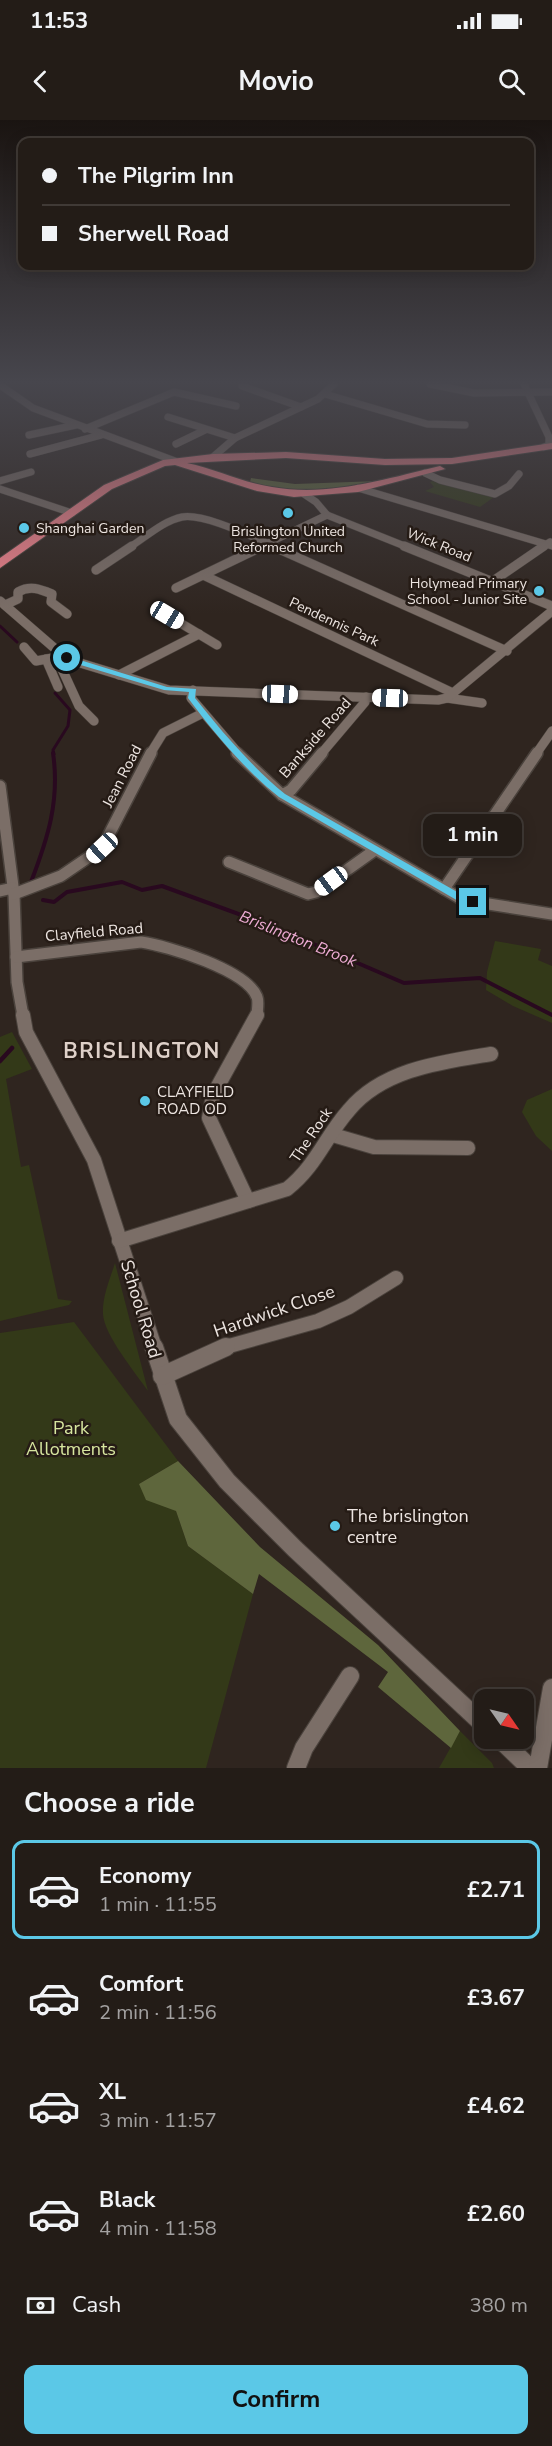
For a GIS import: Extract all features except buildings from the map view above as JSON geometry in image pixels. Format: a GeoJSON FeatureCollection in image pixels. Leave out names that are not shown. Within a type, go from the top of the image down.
{"type":"FeatureCollection","features":[{"type":"Feature","properties":{"kind":"highway"},"geometry":{"type":"LineString","coordinates":[[0,564],[108,488],[166,462],[176,461]]}},
{"type":"Feature","properties":{"kind":"highway"},"geometry":{"type":"LineString","coordinates":[[209,472],[203,466],[207,462],[214,461]]}},
{"type":"Feature","properties":{"kind":"highway"},"geometry":{"type":"LineString","coordinates":[[387,461],[431,461]]}},
{"type":"Feature","properties":{"kind":"highway"},"geometry":{"type":"LineString","coordinates":[[166,462],[188,466],[272,491],[304,494],[358,488],[476,461]]}},
{"type":"Feature","properties":{"kind":"highway"},"geometry":{"type":"LineString","coordinates":[[405,462],[427,467],[425,473]]}},
{"type":"Feature","properties":{"kind":"street"},"geometry":{"type":"LineString","coordinates":[[0,481],[31,472]]}},
{"type":"Feature","properties":{"kind":"street"},"geometry":{"type":"LineString","coordinates":[[425,473],[440,480],[495,494],[509,486],[519,474]]}},
{"type":"Feature","properties":{"kind":"street"},"geometry":{"type":"LineString","coordinates":[[358,488],[551,543]]}},
{"type":"Feature","properties":{"kind":"street"},"geometry":{"type":"LineString","coordinates":[[0,489],[72,513]]}},
{"type":"Feature","properties":{"kind":"street"},"geometry":{"type":"LineString","coordinates":[[319,506],[324,497],[336,492]]}},
{"type":"Feature","properties":{"kind":"street","name":"Wick Road"},"geometry":{"type":"LineString","coordinates":[[304,494],[327,515],[552,606]]}},
{"type":"Feature","properties":{"kind":"street"},"geometry":{"type":"LineString","coordinates":[[176,588],[327,515]]}},
{"type":"Feature","properties":{"kind":"street"},"geometry":{"type":"LineString","coordinates":[[96,570],[166,523],[183,517],[205,518],[507,651]]}},
{"type":"Feature","properties":{"kind":"street"},"geometry":{"type":"LineString","coordinates":[[493,581],[551,543]]}},
{"type":"Feature","properties":{"kind":"street","name":"Pendennis Park"},"geometry":{"type":"LineString","coordinates":[[203,575],[450,696]]}},
{"type":"Feature","properties":{"kind":"street"},"geometry":{"type":"LineString","coordinates":[[3,603],[18,599],[18,592],[22,589],[36,588],[52,594],[51,602],[67,614]]}},
{"type":"Feature","properties":{"kind":"street"},"geometry":{"type":"LineString","coordinates":[[3,603],[65,657],[169,690],[366,697],[450,696],[482,703]]}},
{"type":"Feature","properties":{"kind":"street"},"geometry":{"type":"LineString","coordinates":[[157,609],[217,645]]}},
{"type":"Feature","properties":{"kind":"street"},"geometry":{"type":"LineString","coordinates":[[450,696],[507,651],[552,611]]}},
{"type":"Feature","properties":{"kind":"street"},"geometry":{"type":"LineString","coordinates":[[119,675],[199,634]]}},
{"type":"Feature","properties":{"kind":"street"},"geometry":{"type":"LineString","coordinates":[[24,647],[36,661],[65,657]]}},
{"type":"Feature","properties":{"kind":"street"},"geometry":{"type":"LineString","coordinates":[[65,657],[62,669],[79,706],[94,721]]}},
{"type":"Feature","properties":{"kind":"street"},"geometry":{"type":"LineString","coordinates":[[46,659],[58,687]]}},
{"type":"Feature","properties":{"kind":"street"},"geometry":{"type":"LineString","coordinates":[[193,690],[191,698],[203,713],[266,783],[282,795],[444,889],[473,902],[552,914]]}},
{"type":"Feature","properties":{"kind":"street","name":"Bankside Road"},"geometry":{"type":"LineString","coordinates":[[282,795],[291,790],[365,702],[366,697]]}},
{"type":"Feature","properties":{"kind":"street","name":"Jean Road"},"geometry":{"type":"LineString","coordinates":[[9,891],[38,888],[92,857],[102,848],[158,739],[164,733],[203,713]]}},
{"type":"Feature","properties":{"kind":"street"},"geometry":{"type":"LineString","coordinates":[[444,889],[552,731]]}},
{"type":"Feature","properties":{"kind":"street","name":"School Road"},"geometry":{"type":"LineString","coordinates":[[0,786],[6,820],[16,982],[26,1032],[94,1160],[162,1376],[178,1419],[227,1481],[295,1549],[474,1716]]}},
{"type":"Feature","properties":{"kind":"street"},"geometry":{"type":"LineString","coordinates":[[229,862],[308,894],[316,892],[375,850]]}},
{"type":"Feature","properties":{"kind":"street","name":"Clayfield Road"},"geometry":{"type":"LineString","coordinates":[[16,957],[150,943],[233,973],[250,985],[257,996],[257,1021],[213,1087],[209,1119],[248,1201]]}},
{"type":"Feature","properties":{"kind":"street","name":"The Rock"},"geometry":{"type":"LineString","coordinates":[[119,1241],[287,1189],[306,1174],[349,1109],[378,1085],[428,1064],[492,1054]]}},
{"type":"Feature","properties":{"kind":"street"},"geometry":{"type":"LineString","coordinates":[[333,1135],[374,1147],[468,1148]]}},
{"type":"Feature","properties":{"kind":"street","name":"Hardwick Close"},"geometry":{"type":"LineString","coordinates":[[162,1376],[230,1345],[318,1321],[349,1307],[396,1278]]}},
{"type":"Feature","properties":{"kind":"street"},"geometry":{"type":"LineString","coordinates":[[296,1768],[304,1748],[350,1676]]}},
{"type":"Feature","properties":{"kind":"street"},"geometry":{"type":"LineString","coordinates":[[538,1768],[552,1688]]}},
{"type":"Feature","properties":{"kind":"street"},"geometry":{"type":"LineString","coordinates":[[510,1749],[530,1768]]}},
{"type":"Feature","properties":{"kind":"green space"},"geometry":{"type":"Polygon","coordinates":[[[251,478],[295,484],[379,481],[332,489],[301,490],[254,484],[250,482],[251,478]]]}},
{"type":"Feature","properties":{"kind":"green space"},"geometry":{"type":"Polygon","coordinates":[[[430,482],[494,497],[480,507],[425,491],[434,487],[430,482]]]}},
{"type":"Feature","properties":{"kind":"green space"},"geometry":{"type":"Polygon","coordinates":[[[495,941],[541,949],[538,960],[552,966],[552,1023],[513,1006],[486,990],[487,972],[495,941]]]}},
{"type":"Feature","properties":{"kind":"green space"},"geometry":{"type":"Polygon","coordinates":[[[12,1032],[32,1069],[6,1079],[21,1167],[29,1165],[58,1299],[72,1301],[69,1305],[0,1321],[0,1037],[12,1032]]]}},
{"type":"Feature","properties":{"kind":"green space"},"geometry":{"type":"Polygon","coordinates":[[[552,1089],[552,1151],[536,1136],[522,1112],[527,1100],[552,1089]]]}},
{"type":"Feature","properties":{"kind":"green space"},"geometry":{"type":"Polygon","coordinates":[[[115,1263],[148,1391],[121,1353],[105,1323],[104,1301],[115,1263]]]}},
{"type":"Feature","properties":{"kind":"green space","name":"Park Allotments"},"geometry":{"type":"Polygon","coordinates":[[[74,1322],[178,1461],[139,1484],[176,1511],[188,1546],[253,1594],[206,1768],[0,1768],[0,1333],[74,1322]]]}},
{"type":"Feature","properties":{"kind":"green space"},"geometry":{"type":"Polygon","coordinates":[[[178,1461],[260,1547],[378,1645],[460,1731],[451,1748],[378,1687],[388,1672],[259,1574],[253,1594],[188,1546],[176,1511],[146,1500],[139,1484],[178,1461]]]}},
{"type":"Feature","properties":{"kind":"green space"},"geometry":{"type":"Polygon","coordinates":[[[460,1731],[474,1745],[474,1749],[478,1749],[492,1763],[494,1768],[439,1768],[460,1731]]]}},
{"type":"Feature","properties":{"kind":"waterway","name":"Brislington Brook"},"geometry":{"type":"LineString","coordinates":[[0,626],[17,642]]}},
{"type":"Feature","properties":{"kind":"waterway","name":"Brislington Brook"},"geometry":{"type":"LineString","coordinates":[[54,754],[53,750],[68,726],[70,710],[55,693]]}},
{"type":"Feature","properties":{"kind":"waterway","name":"Brislington Brook"},"geometry":{"type":"LineString","coordinates":[[31,882],[43,850],[54,803],[53,753]]}},
{"type":"Feature","properties":{"kind":"waterway","name":"Brislington Brook"},"geometry":{"type":"LineString","coordinates":[[43,900],[54,902],[67,892],[122,882],[142,890],[162,886],[274,927],[404,983],[480,978],[552,1015]]}},
{"type":"Feature","properties":{"kind":"waterway"},"geometry":{"type":"LineString","coordinates":[[0,1061],[12,1048]]}},
{"type":"Feature","properties":{"kind":"place","name":"Brislington United Reformed Church"},"geometry":{"type":"Point","coordinates":[288,513]}},
{"type":"Feature","properties":{"kind":"place","name":"Shanghai Garden"},"geometry":{"type":"Point","coordinates":[24,528]}},
{"type":"Feature","properties":{"kind":"place","name":"Holymead Primary School - Junior Site"},"geometry":{"type":"Point","coordinates":[539,591]}},
{"type":"Feature","properties":{"kind":"place","name":"CLAYFIELD ROAD OD"},"geometry":{"type":"Point","coordinates":[145,1101]}},
{"type":"Feature","properties":{"kind":"place","name":"The brislington centre"},"geometry":{"type":"Point","coordinates":[335,1526]}},
{"type":"Feature","properties":{"kind":"district","name":"BRISLINGTON"},"geometry":{"type":"Point","coordinates":[142,1051]}},
{"type":"Feature","properties":{"kind":"route"},"geometry":{"type":"LineString","coordinates":[[67,658],[76,663],[169,690],[193,690],[191,698],[266,783],[326,822],[463,900],[473,902]]}}]}
